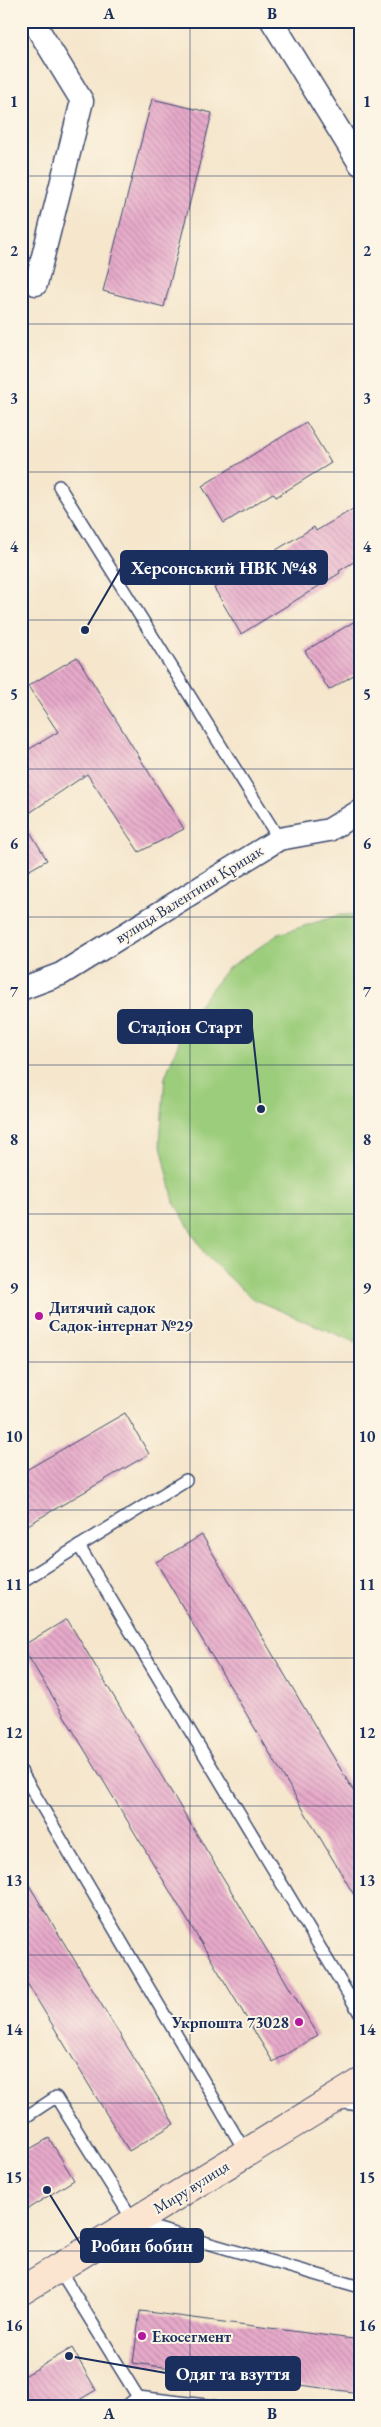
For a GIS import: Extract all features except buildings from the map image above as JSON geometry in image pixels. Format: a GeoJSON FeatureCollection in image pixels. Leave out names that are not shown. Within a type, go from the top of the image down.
{"type":"FeatureCollection","features":[{"type":"Feature","properties":{"kind":"street"},"geometry":{"type":"LineString","coordinates":[[33,21],[82,101],[36,284]]}},
{"type":"Feature","properties":{"kind":"street"},"geometry":{"type":"LineString","coordinates":[[272,21],[360,164]]}},
{"type":"Feature","properties":{"kind":"street","name":"вулиця Валентини Крицак"},"geometry":{"type":"LineString","coordinates":[[21,989],[61,974],[280,839],[329,830],[360,811]]}},
{"type":"Feature","properties":{"kind":"street","name":"Миру вулиця"},"geometry":{"type":"LineString","coordinates":[[21,2291],[360,2083]]}},
{"type":"Feature","properties":{"kind":"lane"},"geometry":{"type":"LineString","coordinates":[[59,486],[280,839]]}},
{"type":"Feature","properties":{"kind":"lane"},"geometry":{"type":"LineString","coordinates":[[21,1582],[186,1480]]}},
{"type":"Feature","properties":{"kind":"lane"},"geometry":{"type":"LineString","coordinates":[[79,1546],[360,2014]]}},
{"type":"Feature","properties":{"kind":"lane"},"geometry":{"type":"LineString","coordinates":[[21,1771],[246,2154]]}},
{"type":"Feature","properties":{"kind":"lane"},"geometry":{"type":"LineString","coordinates":[[21,2120],[56,2097],[134,2222],[360,2288]]}},
{"type":"Feature","properties":{"kind":"lane"},"geometry":{"type":"LineString","coordinates":[[330,2102],[360,2105]]}},
{"type":"Feature","properties":{"kind":"lane"},"geometry":{"type":"LineString","coordinates":[[59,2269],[141,2402]]}},
{"type":"Feature","properties":{"kind":"lane"},"geometry":{"type":"LineString","coordinates":[[126,2406],[141,2402],[214,2406]]}},
{"type":"Feature","properties":{"kind":"green space"},"geometry":{"type":"Polygon","coordinates":[[[339,915],[360,915],[360,1344],[253,1299],[206,1256],[174,1202],[160,1141],[165,1077],[188,1019],[227,969],[279,934],[339,915]]]}},
{"type":"Feature","properties":{"kind":"place","name":"Херсонський НВК №48"},"geometry":{"type":"Point","coordinates":[85,630]}},
{"type":"Feature","properties":{"kind":"place","name":"Стадіон Старт"},"geometry":{"type":"Point","coordinates":[261,1109]}},
{"type":"Feature","properties":{"kind":"place","name":"Дитячий садок Садок-інтернат №29"},"geometry":{"type":"Point","coordinates":[39,1316]}},
{"type":"Feature","properties":{"kind":"place","name":"Укрпошта 73028"},"geometry":{"type":"Point","coordinates":[299,2022]}},
{"type":"Feature","properties":{"kind":"place","name":"Робин бобин"},"geometry":{"type":"Point","coordinates":[47,2190]}},
{"type":"Feature","properties":{"kind":"place","name":"Екосегмент"},"geometry":{"type":"Point","coordinates":[142,2336]}},
{"type":"Feature","properties":{"kind":"place","name":"Одяг та взуття"},"geometry":{"type":"Point","coordinates":[69,2356]}}]}
